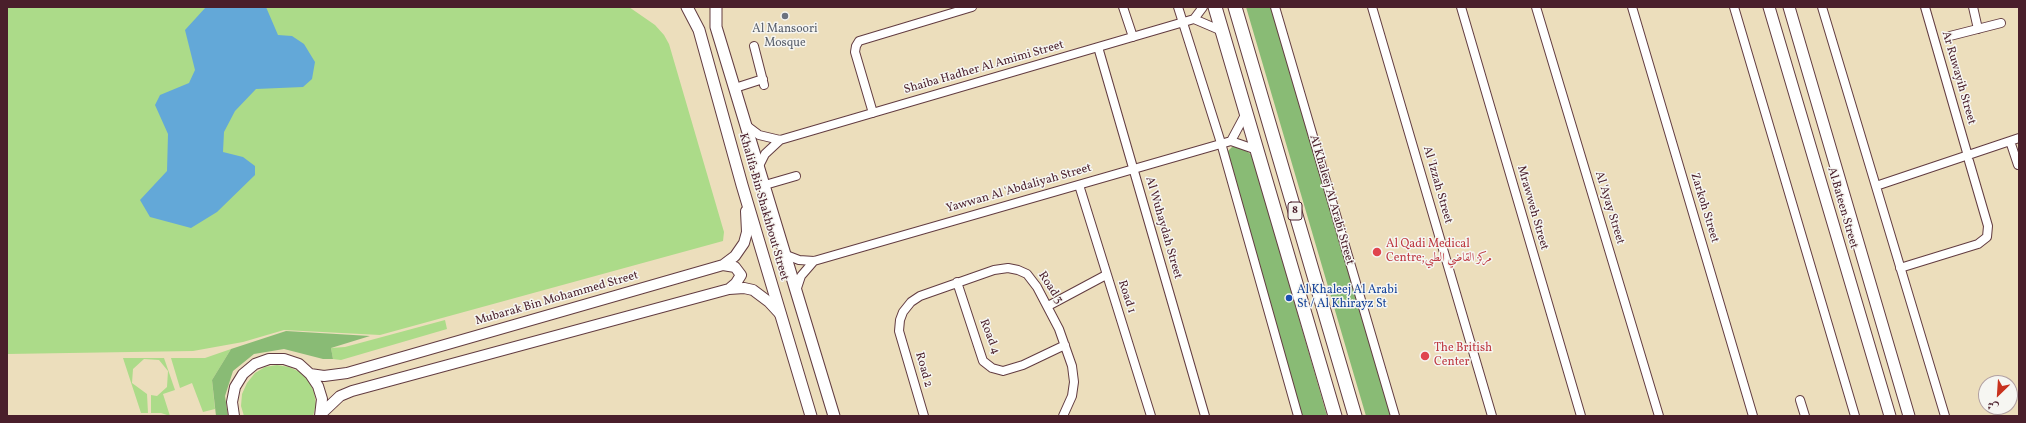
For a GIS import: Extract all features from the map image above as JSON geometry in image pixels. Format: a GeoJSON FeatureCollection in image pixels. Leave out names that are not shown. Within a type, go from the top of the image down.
{"type":"FeatureCollection","features":[{"type":"Feature","properties":{"kind":"highway","name":"8"},"geometry":{"type":"LineString","coordinates":[[1215,7],[1335,416]]}},
{"type":"Feature","properties":{"kind":"highway","name":"8"},"geometry":{"type":"LineString","coordinates":[[1235,7],[1355,416]]}},
{"type":"Feature","properties":{"kind":"main road","name":"Khalifa Bin Shakhbout Street"},"geometry":{"type":"LineString","coordinates":[[687,7],[699,30],[742,185],[811,416]]}},
{"type":"Feature","properties":{"kind":"main road","name":"Khalifa Bin Shakhbout Street"},"geometry":{"type":"LineString","coordinates":[[716,7],[716,26],[834,416]]}},
{"type":"Feature","properties":{"kind":"main road","name":"Al Bateen Street"},"geometry":{"type":"LineString","coordinates":[[1770,7],[1890,416]]}},
{"type":"Feature","properties":{"kind":"main road","name":"Al Bateen Street"},"geometry":{"type":"LineString","coordinates":[[1789,7],[1908,416]]}},
{"type":"Feature","properties":{"kind":"street"},"geometry":{"type":"LineString","coordinates":[[873,113],[855,52],[859,41],[972,7]]}},
{"type":"Feature","properties":{"kind":"street"},"geometry":{"type":"LineString","coordinates":[[1123,7],[1133,37]]}},
{"type":"Feature","properties":{"kind":"street"},"geometry":{"type":"LineString","coordinates":[[1178,7],[1221,143],[1298,416]]}},
{"type":"Feature","properties":{"kind":"street"},"geometry":{"type":"LineString","coordinates":[[1203,7],[1194,19],[1222,31]]}},
{"type":"Feature","properties":{"kind":"street","name":"Al Khaleej Al Arabi Street"},"geometry":{"type":"LineString","coordinates":[[1274,7],[1395,416]]}},
{"type":"Feature","properties":{"kind":"street","name":"Al 'Izzah Street"},"geometry":{"type":"LineString","coordinates":[[1372,7],[1492,416]]}},
{"type":"Feature","properties":{"kind":"street","name":"Mrawweh Street"},"geometry":{"type":"LineString","coordinates":[[1461,7],[1581,416]]}},
{"type":"Feature","properties":{"kind":"street","name":"Al 'Ayay Street"},"geometry":{"type":"LineString","coordinates":[[1536,7],[1659,416]]}},
{"type":"Feature","properties":{"kind":"street","name":"Zarkoh Street"},"geometry":{"type":"LineString","coordinates":[[1632,7],[1753,416]]}},
{"type":"Feature","properties":{"kind":"street"},"geometry":{"type":"LineString","coordinates":[[1734,7],[1855,416]]}},
{"type":"Feature","properties":{"kind":"street"},"geometry":{"type":"LineString","coordinates":[[1822,7],[1945,416]]}},
{"type":"Feature","properties":{"kind":"street","name":"Ar Ruwayih Street"},"geometry":{"type":"LineString","coordinates":[[1900,268],[1978,244],[1987,237],[1988,226],[1924,7]]}},
{"type":"Feature","properties":{"kind":"street"},"geometry":{"type":"LineString","coordinates":[[1973,7],[1978,29]]}},
{"type":"Feature","properties":{"kind":"street","name":"Shaiba Hadher Al Amimi Street"},"geometry":{"type":"LineString","coordinates":[[759,166],[765,154],[780,140],[1194,19]]}},
{"type":"Feature","properties":{"kind":"street"},"geometry":{"type":"LineString","coordinates":[[1950,36],[2001,23]]}},
{"type":"Feature","properties":{"kind":"street"},"geometry":{"type":"LineString","coordinates":[[735,88],[764,82],[754,46]]}},
{"type":"Feature","properties":{"kind":"street","name":"Al Wuhaydah Street"},"geometry":{"type":"LineString","coordinates":[[1098,47],[1205,416]]}},
{"type":"Feature","properties":{"kind":"street"},"geometry":{"type":"LineString","coordinates":[[1246,112],[1231,140],[1257,150]]}},
{"type":"Feature","properties":{"kind":"street","name":"Shaiba Hadher Al Amimi Street"},"geometry":{"type":"LineString","coordinates":[[747,126],[758,135],[780,140]]}},
{"type":"Feature","properties":{"kind":"street"},"geometry":{"type":"LineString","coordinates":[[1876,186],[1968,158],[2019,138]]}},
{"type":"Feature","properties":{"kind":"street","name":"Yawwan Al 'Abdaliyah Street"},"geometry":{"type":"LineString","coordinates":[[786,254],[799,260],[814,261],[1231,140]]}},
{"type":"Feature","properties":{"kind":"street"},"geometry":{"type":"LineString","coordinates":[[2010,141],[2018,165]]}},
{"type":"Feature","properties":{"kind":"street"},"geometry":{"type":"LineString","coordinates":[[765,185],[796,176]]}},
{"type":"Feature","properties":{"kind":"street","name":"Mubarak Bin Mohammed Street"},"geometry":{"type":"LineString","coordinates":[[310,374],[324,376],[347,373],[723,265],[740,250],[747,232],[748,220],[742,185]]}},
{"type":"Feature","properties":{"kind":"street","name":"Road 1"},"geometry":{"type":"LineString","coordinates":[[1078,185],[1151,416]]}},
{"type":"Feature","properties":{"kind":"street"},"geometry":{"type":"LineString","coordinates":[[796,291],[801,276],[814,261]]}},
{"type":"Feature","properties":{"kind":"street"},"geometry":{"type":"LineString","coordinates":[[723,265],[735,267],[741,275],[736,283],[729,289]]}},
{"type":"Feature","properties":{"kind":"street","name":"Road 3"},"geometry":{"type":"LineString","coordinates":[[899,331],[900,320],[911,302],[920,296],[994,270],[1008,268],[1027,274],[1037,286],[1048,306],[1065,345],[1072,366],[1074,382],[1072,396],[1063,416]]}},
{"type":"Feature","properties":{"kind":"street"},"geometry":{"type":"LineString","coordinates":[[1048,306],[1106,275]]}},
{"type":"Feature","properties":{"kind":"street","name":"Road 4"},"geometry":{"type":"LineString","coordinates":[[957,282],[983,361],[992,368],[1003,371],[1023,365],[1065,345]]}},
{"type":"Feature","properties":{"kind":"street"},"geometry":{"type":"LineString","coordinates":[[320,415],[340,396],[352,391],[729,289],[744,288],[753,290],[782,315]]}},
{"type":"Feature","properties":{"kind":"street","name":"Road 2"},"geometry":{"type":"LineString","coordinates":[[899,331],[924,416]]}},
{"type":"Feature","properties":{"kind":"street"},"geometry":{"type":"LineString","coordinates":[[234,416],[232,402],[235,387],[243,374],[255,364],[269,359],[284,359],[298,364],[310,374],[318,386],[322,399],[320,415]]}},
{"type":"Feature","properties":{"kind":"street"},"geometry":{"type":"LineString","coordinates":[[1800,400],[1805,416]]}},
{"type":"Feature","properties":{"kind":"green space"},"geometry":{"type":"Polygon","coordinates":[[[7,7],[629,7],[655,25],[664,35],[669,44],[724,232],[723,241],[380,335],[284,330],[243,342],[193,351],[7,354],[7,7]]]}},
{"type":"Feature","properties":{"kind":"green space"},"geometry":{"type":"Polygon","coordinates":[[[1246,7],[1273,7],[1394,416],[1366,416],[1246,7]]]}},
{"type":"Feature","properties":{"kind":"green space"},"geometry":{"type":"Polygon","coordinates":[[[1239,146],[1252,155],[1327,416],[1301,416],[1226,158],[1228,151],[1232,147],[1239,146]]]}},
{"type":"Feature","properties":{"kind":"green space"},"geometry":{"type":"Polygon","coordinates":[[[445,320],[447,329],[341,360],[333,359],[331,348],[345,347],[445,320]]]}},
{"type":"Feature","properties":{"kind":"green space"},"geometry":{"type":"Polygon","coordinates":[[[286,331],[370,336],[331,348],[333,359],[323,359],[284,349],[254,354],[233,371],[225,396],[228,416],[216,416],[212,380],[231,349],[286,331]]]}},
{"type":"Feature","properties":{"kind":"green space"},"geometry":{"type":"Polygon","coordinates":[[[231,349],[212,380],[215,409],[203,412],[192,383],[180,388],[171,358],[205,358],[231,349]]]}},
{"type":"Feature","properties":{"kind":"green space"},"geometry":{"type":"Polygon","coordinates":[[[123,358],[164,358],[175,390],[163,394],[170,416],[161,413],[151,413],[151,395],[157,396],[167,387],[168,371],[159,360],[144,359],[133,369],[132,383],[147,394],[148,413],[141,413],[123,358]]]}},
{"type":"Feature","properties":{"kind":"green space"},"geometry":{"type":"Polygon","coordinates":[[[277,365],[289,367],[300,372],[309,381],[314,392],[316,404],[313,416],[244,416],[241,406],[242,394],[247,383],[255,373],[265,367],[277,365]]]}},
{"type":"Feature","properties":{"kind":"water"},"geometry":{"type":"Polygon","coordinates":[[[206,7],[266,7],[278,35],[292,36],[304,44],[315,62],[312,79],[303,87],[256,89],[235,111],[224,132],[223,152],[243,157],[255,166],[255,175],[217,212],[191,228],[150,217],[140,200],[167,171],[168,134],[155,105],[160,95],[189,83],[195,70],[185,30],[206,7]]]}},
{"type":"Feature","properties":{"kind":"place","name":"Al Mansoori Mosque"},"geometry":{"type":"Point","coordinates":[785,16]}},
{"type":"Feature","properties":{"kind":"place","name":"Al Qadi Medical Centre;مركز القاضي الطبي"},"geometry":{"type":"Point","coordinates":[1377,252]}},
{"type":"Feature","properties":{"kind":"place","name":"Al Khaleej Al Arabi St / Al Khirayz St"},"geometry":{"type":"Point","coordinates":[1289,298]}},
{"type":"Feature","properties":{"kind":"place","name":"The British Center"},"geometry":{"type":"Point","coordinates":[1425,356]}}]}
